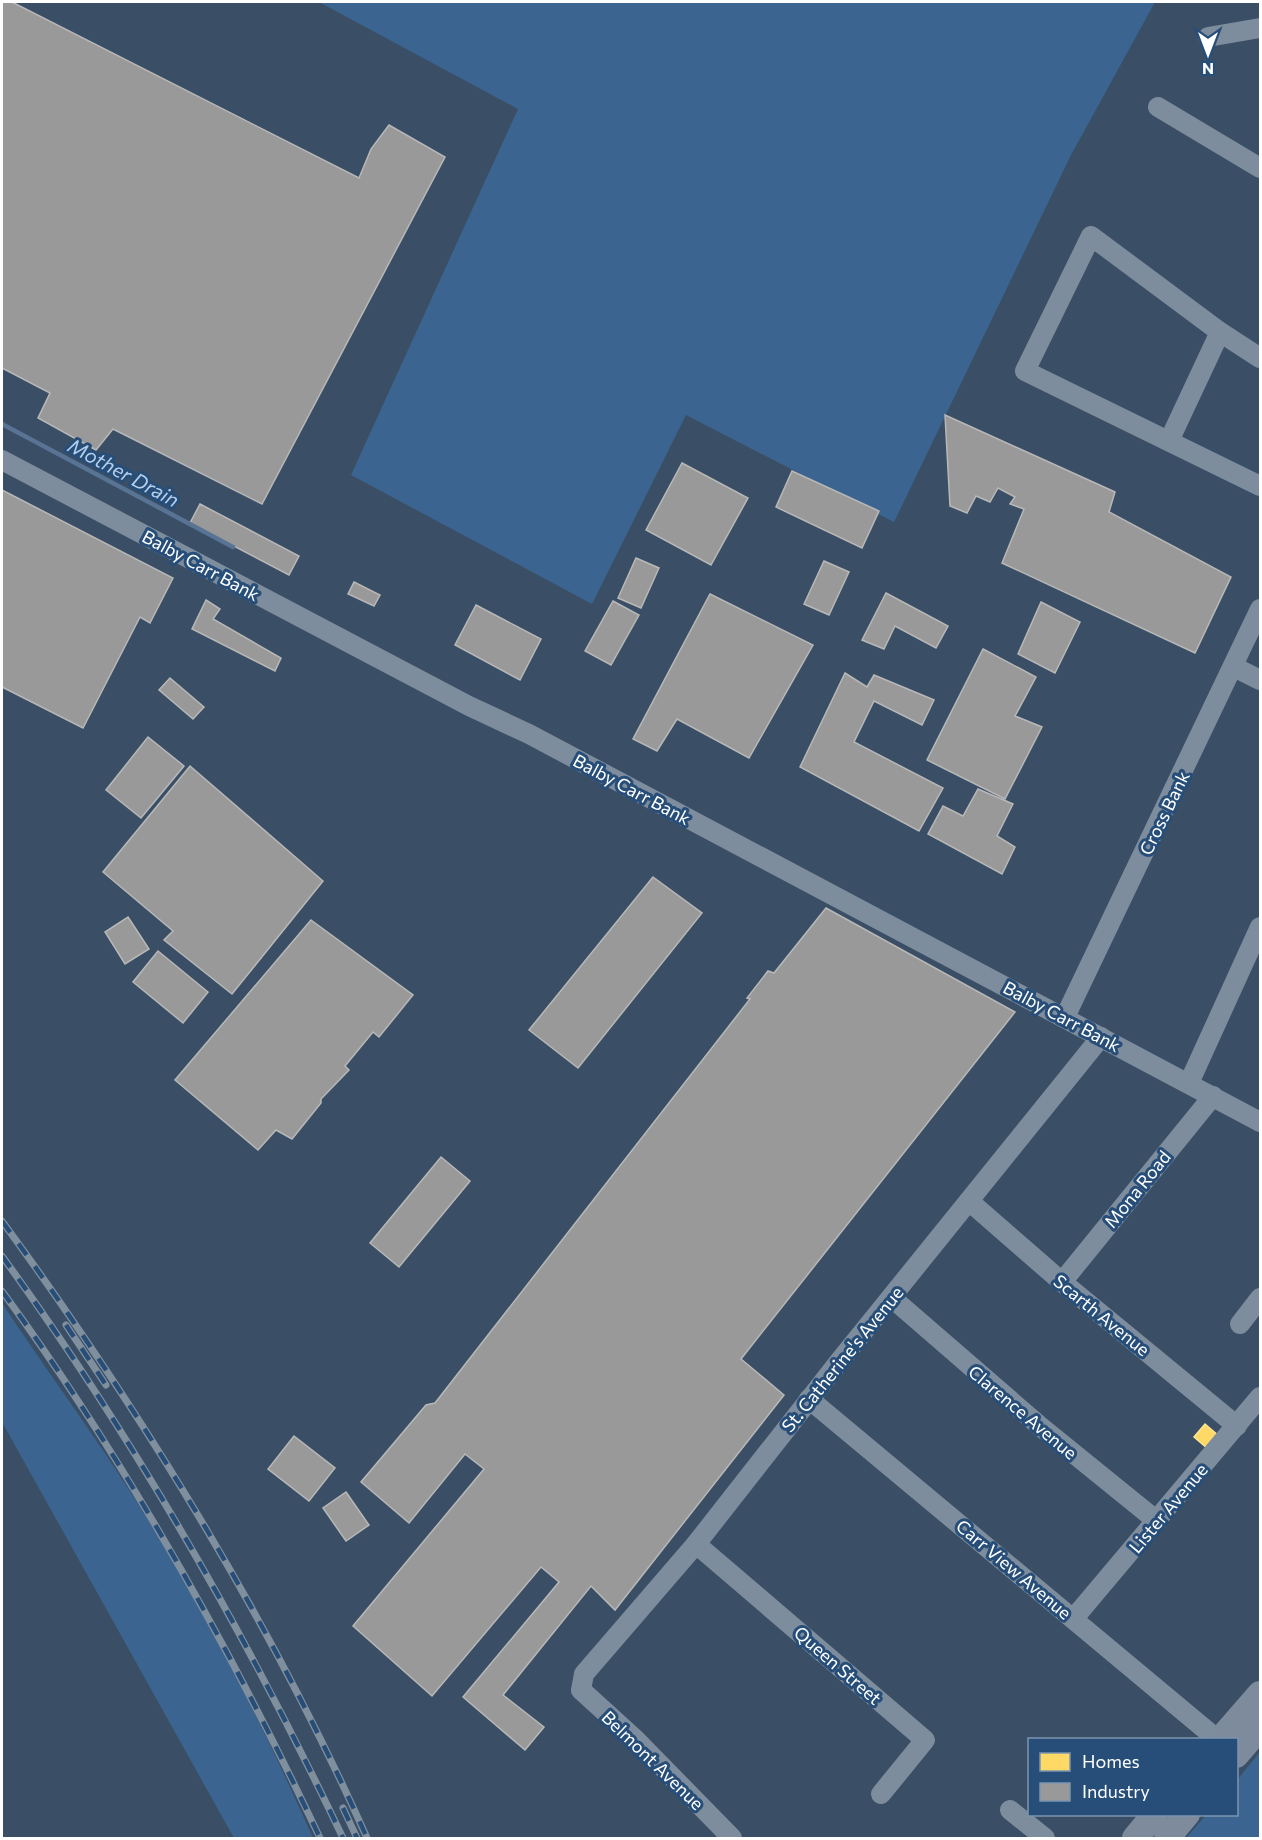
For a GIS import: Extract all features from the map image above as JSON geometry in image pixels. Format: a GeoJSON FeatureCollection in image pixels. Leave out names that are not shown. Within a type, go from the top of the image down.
{"type":"FeatureCollection","features":[{"type":"Feature","properties":{"kind":"main road"},"geometry":{"type":"LineString","coordinates":[[1221,1738],[1260,1694]]}},
{"type":"Feature","properties":{"kind":"main road"},"geometry":{"type":"LineString","coordinates":[[1238,1753],[1260,1727]]}},
{"type":"Feature","properties":{"kind":"main road"},"geometry":{"type":"LineString","coordinates":[[1134,1839],[1154,1816]]}},
{"type":"Feature","properties":{"kind":"main road"},"geometry":{"type":"LineString","coordinates":[[1167,1839],[1186,1816]]}},
{"type":"Feature","properties":{"kind":"street"},"geometry":{"type":"LineString","coordinates":[[1208,37],[1260,28]]}},
{"type":"Feature","properties":{"kind":"street"},"geometry":{"type":"LineString","coordinates":[[1158,107],[1260,168]]}},
{"type":"Feature","properties":{"kind":"street"},"geometry":{"type":"LineString","coordinates":[[1260,358],[1220,332],[1091,236],[1024,371],[1260,486]]}},
{"type":"Feature","properties":{"kind":"street"},"geometry":{"type":"LineString","coordinates":[[1169,441],[1220,332]]}},
{"type":"Feature","properties":{"kind":"street","name":"Balby Carr Bank"},"geometry":{"type":"LineString","coordinates":[[2,460],[1065,1017],[1260,1122]]}},
{"type":"Feature","properties":{"kind":"street","name":"Cross Bank"},"geometry":{"type":"LineString","coordinates":[[1065,1017],[1260,609]]}},
{"type":"Feature","properties":{"kind":"street"},"geometry":{"type":"LineString","coordinates":[[1234,667],[1260,680]]}},
{"type":"Feature","properties":{"kind":"street"},"geometry":{"type":"LineString","coordinates":[[1189,1083],[1260,927]]}},
{"type":"Feature","properties":{"kind":"street","name":"St. Catherine's Avenue"},"geometry":{"type":"LineString","coordinates":[[581,1680],[696,1544],[809,1399],[1101,1038]]}},
{"type":"Feature","properties":{"kind":"street","name":"Mona Road"},"geometry":{"type":"LineString","coordinates":[[1062,1282],[1213,1096]]}},
{"type":"Feature","properties":{"kind":"street","name":"Scarth Avenue"},"geometry":{"type":"LineString","coordinates":[[969,1201],[1062,1282],[1238,1426]]}},
{"type":"Feature","properties":{"kind":"street","name":"Clarence Avenue"},"geometry":{"type":"LineString","coordinates":[[892,1298],[1024,1413],[1157,1521]]}},
{"type":"Feature","properties":{"kind":"street"},"geometry":{"type":"LineString","coordinates":[[1240,1324],[1260,1298]]}},
{"type":"Feature","properties":{"kind":"street","name":"Lister Avenue"},"geometry":{"type":"LineString","coordinates":[[1074,1618],[1238,1426],[1260,1397]]}},
{"type":"Feature","properties":{"kind":"street","name":"Carr View Avenue"},"geometry":{"type":"LineString","coordinates":[[809,1399],[1217,1738]]}},
{"type":"Feature","properties":{"kind":"street","name":"Queen Street"},"geometry":{"type":"LineString","coordinates":[[696,1544],[926,1740],[881,1794]]}},
{"type":"Feature","properties":{"kind":"street","name":"Belmont Avenue"},"geometry":{"type":"LineString","coordinates":[[581,1680],[581,1690],[636,1740],[732,1839]]}},
{"type":"Feature","properties":{"kind":"street"},"geometry":{"type":"LineString","coordinates":[[1010,1810],[1045,1839]]}},
{"type":"Feature","properties":{"kind":"shaded area"},"geometry":{"type":"Polygon","coordinates":[[[319,2],[1155,2],[1071,155],[894,522],[686,415],[592,604],[351,475],[518,109],[319,2]]]}},
{"type":"Feature","properties":{"kind":"shaded area"},"geometry":{"type":"Polygon","coordinates":[[[2,1303],[120,1476],[174,1563],[248,1699],[313,1838],[234,1838],[2,1422],[2,1303]]]}},
{"type":"Feature","properties":{"kind":"shaded area"},"geometry":{"type":"Polygon","coordinates":[[[1260,1752],[1260,1838],[1186,1838],[1205,1816],[1238,1816],[1238,1779],[1260,1752]]]}},
{"type":"Feature","properties":{"kind":"building: Homes"},"geometry":{"type":"Polygon","coordinates":[[[1205,1424],[1219,1436],[1208,1449],[1194,1437],[1205,1424]]]}},
{"type":"Feature","properties":{"kind":"building: Industry"},"geometry":{"type":"Polygon","coordinates":[[[2,2],[12,2],[359,178],[371,149],[389,125],[445,157],[262,504],[113,429],[96,450],[38,418],[50,393],[2,368],[2,2]]]}},
{"type":"Feature","properties":{"kind":"building: Industry"},"geometry":{"type":"Polygon","coordinates":[[[945,415],[1115,492],[1109,512],[1231,577],[1195,653],[1002,563],[1024,509],[1010,504],[1015,497],[998,488],[990,502],[976,496],[967,513],[950,506],[945,415]]]}},
{"type":"Feature","properties":{"kind":"building: Industry"},"geometry":{"type":"Polygon","coordinates":[[[682,463],[748,498],[711,565],[646,530],[682,463]]]}},
{"type":"Feature","properties":{"kind":"building: Industry"},"geometry":{"type":"Polygon","coordinates":[[[792,471],[879,511],[862,548],[776,507],[792,471]]]}},
{"type":"Feature","properties":{"kind":"building: Industry"},"geometry":{"type":"Polygon","coordinates":[[[2,490],[173,578],[150,623],[140,617],[83,728],[2,687],[2,490]]]}},
{"type":"Feature","properties":{"kind":"building: Industry"},"geometry":{"type":"Polygon","coordinates":[[[200,504],[299,556],[289,575],[190,523],[200,504]]]}},
{"type":"Feature","properties":{"kind":"building: Industry"},"geometry":{"type":"Polygon","coordinates":[[[636,558],[659,568],[641,608],[618,598],[636,558]]]}},
{"type":"Feature","properties":{"kind":"building: Industry"},"geometry":{"type":"Polygon","coordinates":[[[824,561],[849,572],[829,615],[804,604],[824,561]]]}},
{"type":"Feature","properties":{"kind":"building: Industry"},"geometry":{"type":"Polygon","coordinates":[[[354,582],[380,595],[374,606],[348,594],[354,582]]]}},
{"type":"Feature","properties":{"kind":"building: Industry"},"geometry":{"type":"Polygon","coordinates":[[[886,593],[948,626],[936,648],[895,626],[884,649],[862,640],[886,593]]]}},
{"type":"Feature","properties":{"kind":"building: Industry"},"geometry":{"type":"Polygon","coordinates":[[[710,594],[813,645],[749,758],[677,719],[657,751],[633,739],[710,594]]]}},
{"type":"Feature","properties":{"kind":"building: Industry"},"geometry":{"type":"Polygon","coordinates":[[[206,600],[220,609],[213,619],[281,658],[275,671],[192,629],[206,600]]]}},
{"type":"Feature","properties":{"kind":"building: Industry"},"geometry":{"type":"Polygon","coordinates":[[[613,601],[639,615],[611,665],[585,651],[613,601]]]}},
{"type":"Feature","properties":{"kind":"building: Industry"},"geometry":{"type":"Polygon","coordinates":[[[1041,602],[1080,622],[1055,673],[1018,654],[1041,602]]]}},
{"type":"Feature","properties":{"kind":"building: Industry"},"geometry":{"type":"Polygon","coordinates":[[[476,605],[541,639],[520,680],[455,645],[476,605]]]}},
{"type":"Feature","properties":{"kind":"building: Industry"},"geometry":{"type":"Polygon","coordinates":[[[983,649],[1036,677],[1015,716],[1042,727],[1005,799],[927,760],[983,649]]]}},
{"type":"Feature","properties":{"kind":"building: Industry"},"geometry":{"type":"Polygon","coordinates":[[[845,673],[867,687],[874,675],[934,700],[922,725],[874,701],[854,742],[943,788],[919,831],[800,767],[845,673]]]}},
{"type":"Feature","properties":{"kind":"building: Industry"},"geometry":{"type":"Polygon","coordinates":[[[170,678],[204,707],[193,719],[159,690],[170,678]]]}},
{"type":"Feature","properties":{"kind":"building: Industry"},"geometry":{"type":"Polygon","coordinates":[[[148,737],[184,766],[141,818],[106,790],[148,737]]]}},
{"type":"Feature","properties":{"kind":"building: Industry"},"geometry":{"type":"Polygon","coordinates":[[[190,766],[323,881],[232,994],[164,940],[173,931],[103,872],[190,766]]]}},
{"type":"Feature","properties":{"kind":"building: Industry"},"geometry":{"type":"Polygon","coordinates":[[[978,789],[1013,804],[997,836],[1015,847],[1002,874],[928,834],[943,806],[963,816],[978,789]]]}},
{"type":"Feature","properties":{"kind":"building: Industry"},"geometry":{"type":"Polygon","coordinates":[[[653,877],[702,913],[578,1068],[529,1030],[653,877]]]}},
{"type":"Feature","properties":{"kind":"building: Industry"},"geometry":{"type":"Polygon","coordinates":[[[826,908],[1015,1012],[741,1359],[784,1395],[615,1610],[591,1586],[503,1695],[544,1727],[525,1750],[463,1697],[559,1582],[541,1567],[432,1696],[353,1626],[484,1469],[465,1454],[409,1523],[361,1482],[426,1405],[435,1403],[750,999],[747,998],[768,971],[774,973],[826,908]]]}},
{"type":"Feature","properties":{"kind":"building: Industry"},"geometry":{"type":"Polygon","coordinates":[[[128,917],[149,949],[125,964],[105,932],[128,917]]]}},
{"type":"Feature","properties":{"kind":"building: Industry"},"geometry":{"type":"Polygon","coordinates":[[[311,920],[413,995],[379,1037],[373,1032],[345,1066],[349,1070],[321,1099],[321,1103],[292,1139],[276,1130],[258,1150],[175,1080],[311,920]]]}},
{"type":"Feature","properties":{"kind":"building: Industry"},"geometry":{"type":"Polygon","coordinates":[[[158,951],[208,992],[183,1023],[133,982],[158,951]]]}},
{"type":"Feature","properties":{"kind":"building: Industry"},"geometry":{"type":"Polygon","coordinates":[[[441,1157],[470,1181],[399,1267],[370,1243],[441,1157]]]}},
{"type":"Feature","properties":{"kind":"building: Industry"},"geometry":{"type":"Polygon","coordinates":[[[294,1436],[335,1468],[309,1501],[268,1469],[294,1436]]]}},
{"type":"Feature","properties":{"kind":"building: Industry"},"geometry":{"type":"Polygon","coordinates":[[[346,1492],[369,1525],[346,1541],[323,1508],[346,1492]]]}},
{"type":"Feature","properties":{"kind":"waterway","name":"Mother Drain"},"geometry":{"type":"LineString","coordinates":[[2,424],[233,547]]}},
{"type":"Feature","properties":{"kind":"railway"},"geometry":{"type":"LineString","coordinates":[[2,1221],[105,1368],[201,1520],[289,1677],[367,1838]]}},
{"type":"Feature","properties":{"kind":"railway"},"geometry":{"type":"LineString","coordinates":[[2,1256],[98,1395],[186,1539],[268,1687],[343,1838]]}},
{"type":"Feature","properties":{"kind":"railway"},"geometry":{"type":"LineString","coordinates":[[2,1291],[48,1355],[91,1421],[174,1557],[250,1696],[320,1838]]}},
{"type":"Feature","properties":{"kind":"railway"},"geometry":{"type":"LineString","coordinates":[[66,1325],[106,1385]]}},
{"type":"Feature","properties":{"kind":"railway"},"geometry":{"type":"LineString","coordinates":[[343,1808],[357,1838]]}}]}
